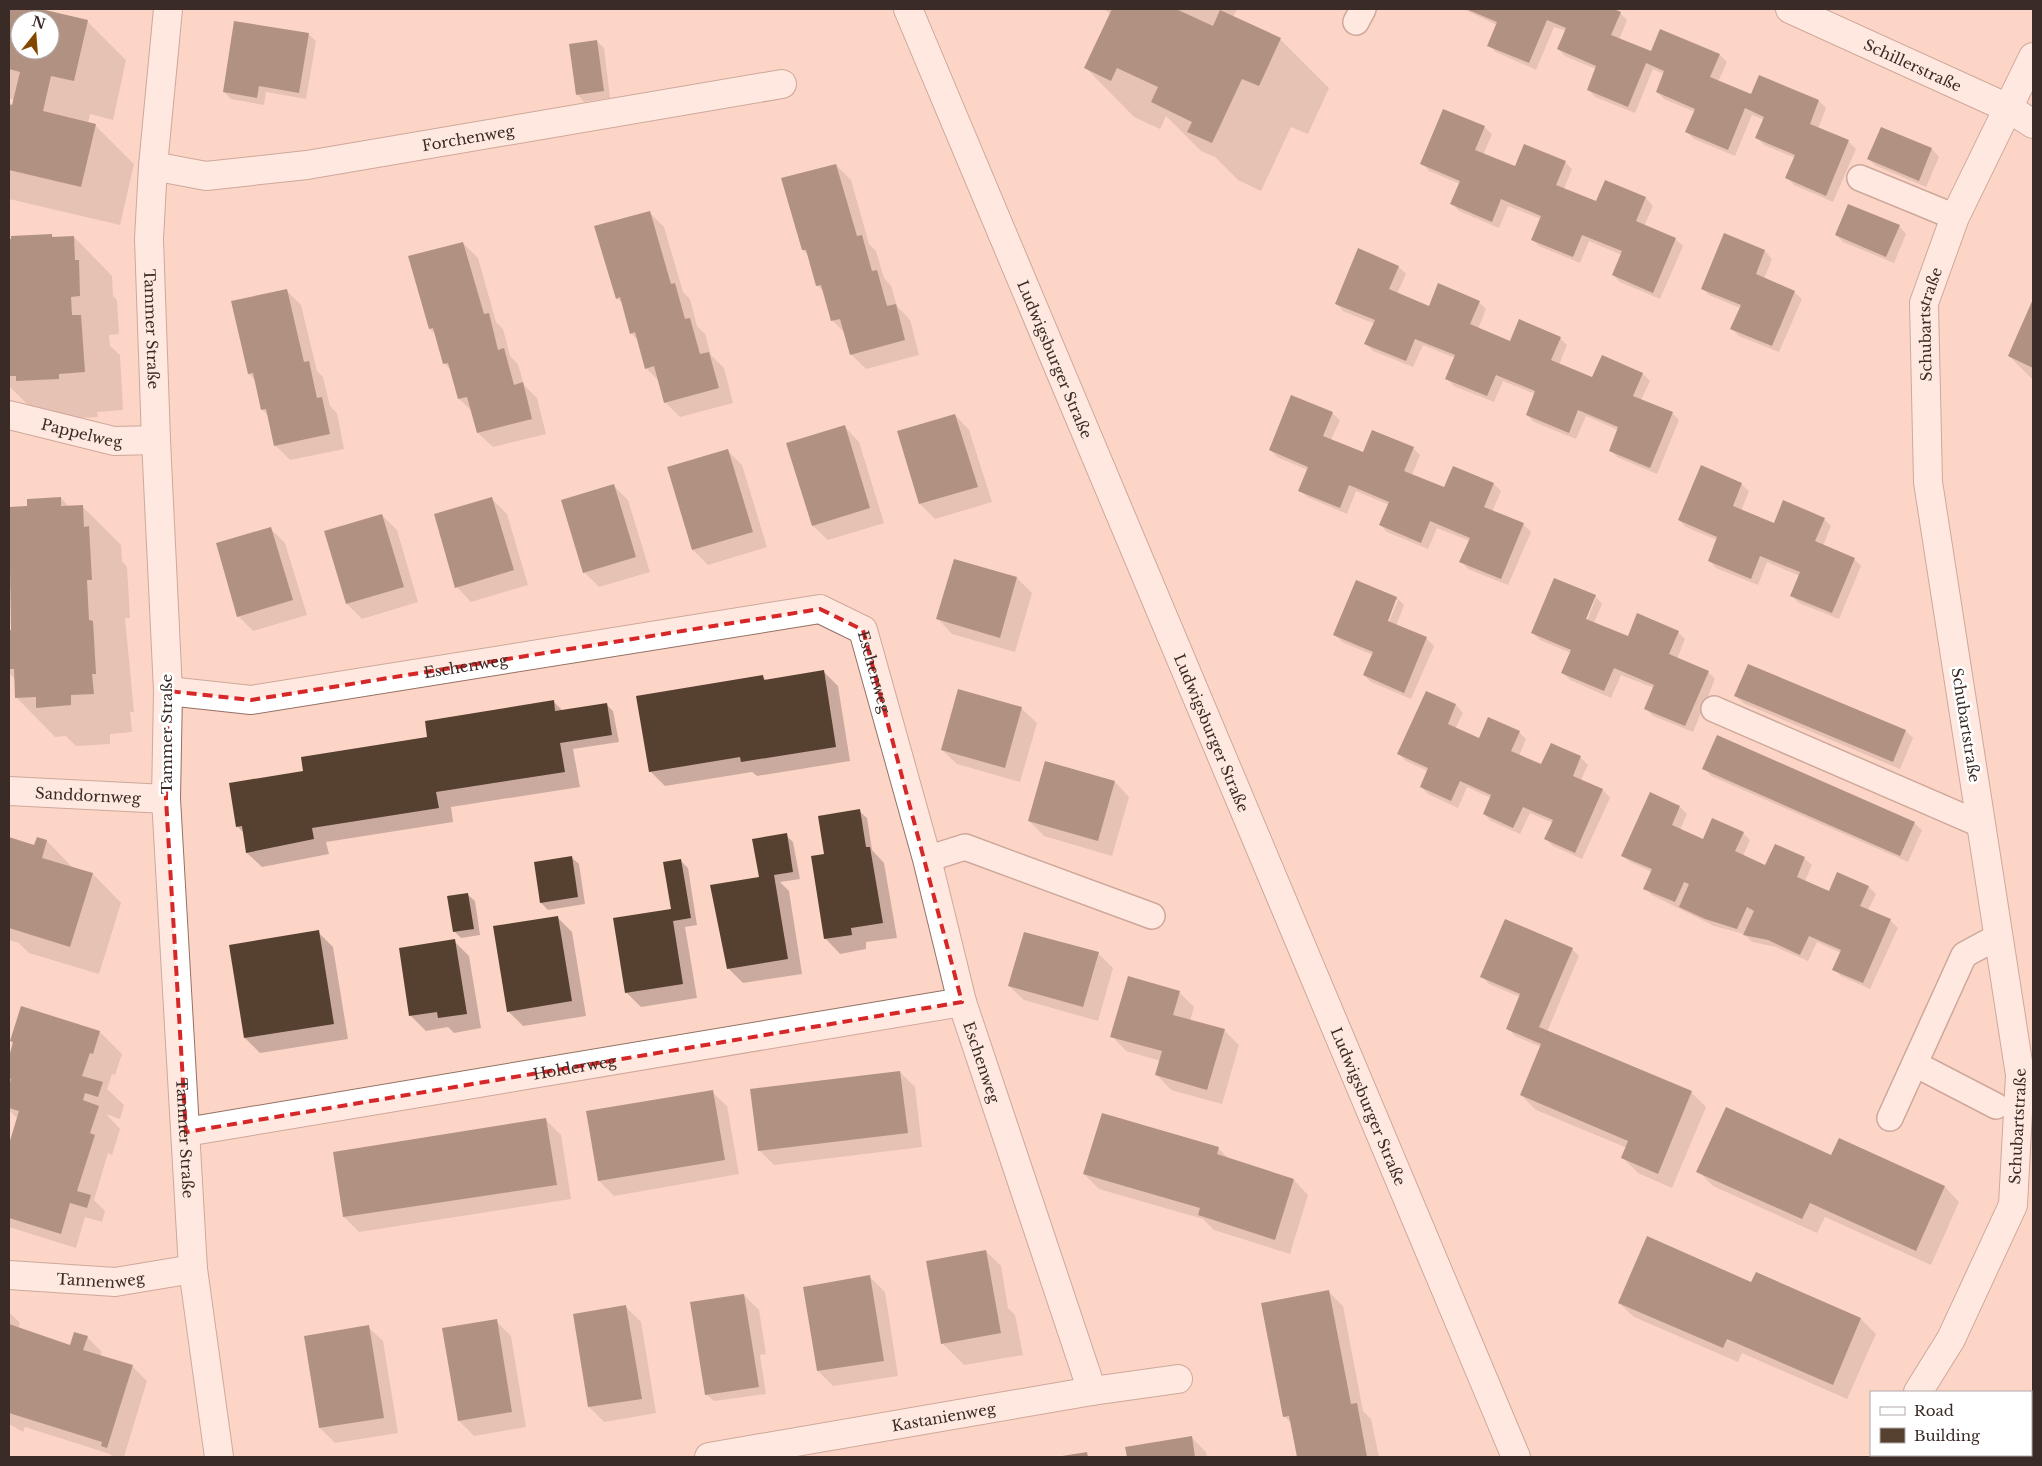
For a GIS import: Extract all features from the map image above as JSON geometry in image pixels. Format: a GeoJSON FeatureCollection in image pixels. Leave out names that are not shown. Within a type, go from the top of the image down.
{"type":"FeatureCollection","features":[{"type":"Feature","properties":{"kind":"street","name":"Tammer Straße"},"geometry":{"type":"LineString","coordinates":[[168,9],[153,166],[149,239],[168,691],[166,799],[193,1269],[219,1457]]}},
{"type":"Feature","properties":{"kind":"street","name":"Ludwigsburger Straße"},"geometry":{"type":"LineString","coordinates":[[908,9],[1516,1457]]}},
{"type":"Feature","properties":{"kind":"street","name":"Schillerstraße"},"geometry":{"type":"LineString","coordinates":[[1790,9],[2010,109],[2033,124]]}},
{"type":"Feature","properties":{"kind":"street","name":"Schubartstraße"},"geometry":{"type":"LineString","coordinates":[[1919,1391],[1951,1339],[2013,1205],[2020,1075],[1928,482],[1924,303],[1955,217],[2010,109],[2033,57]]}},
{"type":"Feature","properties":{"kind":"street","name":"Forchenweg"},"geometry":{"type":"LineString","coordinates":[[153,166],[206,176],[307,165],[782,84]]}},
{"type":"Feature","properties":{"kind":"street","name":"Pappelweg"},"geometry":{"type":"LineString","coordinates":[[9,415],[114,441],[156,440]]}},
{"type":"Feature","properties":{"kind":"street","name":"Eschenweg"},"geometry":{"type":"LineString","coordinates":[[168,691],[251,700],[820,609],[863,630],[927,859],[962,1002],[1092,1391]]}},
{"type":"Feature","properties":{"kind":"street","name":"Sanddornweg"},"geometry":{"type":"LineString","coordinates":[[9,791],[166,799]]}},
{"type":"Feature","properties":{"kind":"street","name":"Holderweg"},"geometry":{"type":"LineString","coordinates":[[186,1132],[962,1002]]}},
{"type":"Feature","properties":{"kind":"street","name":"Tannenweg"},"geometry":{"type":"LineString","coordinates":[[9,1275],[115,1282],[193,1269]]}},
{"type":"Feature","properties":{"kind":"street","name":"Kastanienweg"},"geometry":{"type":"LineString","coordinates":[[709,1457],[1092,1391],[1178,1379]]}},
{"type":"Feature","properties":{"kind":"lane"},"geometry":{"type":"LineString","coordinates":[[1860,178],[1955,217]]}},
{"type":"Feature","properties":{"kind":"lane"},"geometry":{"type":"LineString","coordinates":[[1714,709],[1982,825]]}},
{"type":"Feature","properties":{"kind":"lane"},"geometry":{"type":"LineString","coordinates":[[927,859],[965,847],[1152,916]]}},
{"type":"Feature","properties":{"kind":"lane"},"geometry":{"type":"LineString","coordinates":[[1890,1118],[1964,954],[1999,936]]}},
{"type":"Feature","properties":{"kind":"lane"},"geometry":{"type":"LineString","coordinates":[[1915,1064],[1996,1106]]}},
{"type":"Feature","properties":{"kind":"highlighted area"},"geometry":{"type":"Polygon","coordinates":[[[820,609],[863,630],[962,1002],[186,1132],[166,799],[168,691],[251,700],[820,609]]]}},
{"type":"Feature","properties":{"kind":"building"},"geometry":{"type":"Polygon","coordinates":[[[9,9],[45,10],[10,10],[10,60],[60,60],[60,13],[88,20],[74,81],[51,76],[43,111],[96,124],[81,187],[9,170],[9,104],[12,105],[20,72],[9,69],[9,9]]]}},
{"type":"Feature","properties":{"kind":"building"},"geometry":{"type":"Polygon","coordinates":[[[1112,9],[1176,9],[1213,26],[1220,10],[1281,38],[1259,86],[1242,79],[1212,143],[1187,132],[1192,122],[1151,102],[1158,87],[1117,68],[1111,81],[1084,68],[1112,9]]]}},
{"type":"Feature","properties":{"kind":"building"},"geometry":{"type":"Polygon","coordinates":[[[1466,9],[1614,9],[1621,12],[1611,35],[1651,51],[1660,29],[1720,54],[1710,77],[1751,94],[1759,75],[1819,100],[1810,124],[1849,140],[1826,196],[1785,178],[1795,155],[1755,138],[1764,117],[1745,108],[1728,150],[1685,132],[1695,109],[1656,92],[1664,71],[1646,63],[1628,107],[1587,90],[1596,66],[1557,49],[1566,28],[1547,20],[1529,63],[1487,46],[1497,22],[1466,9]]]}},
{"type":"Feature","properties":{"kind":"building"},"geometry":{"type":"Polygon","coordinates":[[[234,21],[309,33],[299,93],[259,86],[257,98],[223,92],[234,21]]]}},
{"type":"Feature","properties":{"kind":"building"},"geometry":{"type":"Polygon","coordinates":[[[597,40],[604,91],[576,95],[569,44],[597,40]]]}},
{"type":"Feature","properties":{"kind":"building"},"geometry":{"type":"Polygon","coordinates":[[[1443,109],[1485,126],[1475,150],[1515,166],[1524,144],[1566,161],[1556,185],[1596,201],[1605,180],[1646,197],[1636,221],[1676,238],[1653,293],[1612,275],[1622,251],[1582,235],[1573,257],[1531,240],[1541,216],[1501,199],[1492,222],[1450,204],[1460,181],[1420,164],[1443,109]]]}},
{"type":"Feature","properties":{"kind":"building"},"geometry":{"type":"Polygon","coordinates":[[[1881,127],[1932,148],[1919,181],[1867,159],[1881,127]]]}},
{"type":"Feature","properties":{"kind":"building"},"geometry":{"type":"Polygon","coordinates":[[[836,164],[857,236],[862,235],[872,271],[877,270],[887,306],[896,304],[905,340],[850,355],[840,319],[831,321],[821,285],[816,286],[806,250],[802,250],[781,178],[836,164]]]}},
{"type":"Feature","properties":{"kind":"building"},"geometry":{"type":"Polygon","coordinates":[[[1848,204],[1900,225],[1886,257],[1835,235],[1848,204]]]}},
{"type":"Feature","properties":{"kind":"building"},"geometry":{"type":"Polygon","coordinates":[[[650,211],[671,284],[675,283],[685,319],[690,318],[700,354],[709,352],[719,388],[664,403],[654,366],[645,369],[635,332],[630,334],[620,297],[616,299],[594,226],[650,211]]]}},
{"type":"Feature","properties":{"kind":"building"},"geometry":{"type":"Polygon","coordinates":[[[1724,233],[1765,250],[1756,274],[1795,291],[1772,346],[1730,329],[1741,305],[1701,289],[1724,233]]]}},
{"type":"Feature","properties":{"kind":"building"},"geometry":{"type":"Polygon","coordinates":[[[52,234],[52,237],[74,236],[75,260],[79,260],[80,296],[71,297],[72,315],[81,315],[85,372],[59,374],[59,379],[16,381],[16,376],[9,376],[9,239],[11,239],[11,236],[52,234]]]}},
{"type":"Feature","properties":{"kind":"building"},"geometry":{"type":"Polygon","coordinates":[[[463,242],[484,314],[489,313],[498,350],[504,348],[514,385],[523,382],[532,419],[477,433],[467,397],[458,399],[448,363],[443,364],[433,328],[429,329],[408,256],[463,242]]]}},
{"type":"Feature","properties":{"kind":"building"},"geometry":{"type":"Polygon","coordinates":[[[1358,248],[1399,266],[1389,289],[1429,306],[1438,283],[1480,301],[1470,324],[1510,341],[1519,319],[1561,337],[1551,360],[1592,377],[1602,355],[1643,373],[1633,396],[1673,412],[1650,468],[1609,451],[1618,427],[1578,410],[1569,433],[1526,415],[1535,391],[1496,375],[1487,396],[1445,379],[1455,355],[1415,339],[1406,361],[1364,344],[1375,320],[1335,304],[1358,248]]]}},
{"type":"Feature","properties":{"kind":"building"},"geometry":{"type":"Polygon","coordinates":[[[287,289],[304,362],[309,361],[317,398],[322,397],[330,434],[274,446],[266,409],[261,410],[253,373],[248,374],[231,301],[287,289]]]}},
{"type":"Feature","properties":{"kind":"building"},"geometry":{"type":"Polygon","coordinates":[[[2033,299],[2033,368],[2008,356],[2033,299]]]}},
{"type":"Feature","properties":{"kind":"building"},"geometry":{"type":"Polygon","coordinates":[[[1291,395],[1333,412],[1323,436],[1363,452],[1372,430],[1414,447],[1404,471],[1444,487],[1453,466],[1494,483],[1484,507],[1524,523],[1501,579],[1459,562],[1470,538],[1430,521],[1421,543],[1379,525],[1389,502],[1349,485],[1340,508],[1298,491],[1308,467],[1269,450],[1291,395]]]}},
{"type":"Feature","properties":{"kind":"building"},"geometry":{"type":"Polygon","coordinates":[[[955,414],[978,487],[919,504],[897,431],[955,414]]]}},
{"type":"Feature","properties":{"kind":"building"},"geometry":{"type":"Polygon","coordinates":[[[845,425],[870,508],[812,526],[786,443],[845,425]]]}},
{"type":"Feature","properties":{"kind":"building"},"geometry":{"type":"Polygon","coordinates":[[[728,449],[753,532],[692,550],[667,467],[728,449]]]}},
{"type":"Feature","properties":{"kind":"building"},"geometry":{"type":"Polygon","coordinates":[[[1701,465],[1742,483],[1733,506],[1774,523],[1783,500],[1825,518],[1815,541],[1855,558],[1832,613],[1790,596],[1800,572],[1760,556],[1751,579],[1708,561],[1717,537],[1678,520],[1701,465]]]}},
{"type":"Feature","properties":{"kind":"building"},"geometry":{"type":"Polygon","coordinates":[[[614,484],[636,557],[583,573],[561,500],[614,484]]]}},
{"type":"Feature","properties":{"kind":"building"},"geometry":{"type":"Polygon","coordinates":[[[61,497],[61,506],[83,505],[84,527],[89,526],[92,580],[87,580],[89,620],[93,621],[96,674],[92,674],[94,694],[71,695],[71,705],[36,708],[36,697],[15,698],[14,669],[9,669],[9,630],[11,630],[9,507],[27,506],[27,499],[61,497]]]}},
{"type":"Feature","properties":{"kind":"building"},"geometry":{"type":"Polygon","coordinates":[[[492,497],[514,570],[455,588],[434,514],[492,497]]]}},
{"type":"Feature","properties":{"kind":"building"},"geometry":{"type":"Polygon","coordinates":[[[382,514],[404,587],[346,604],[324,531],[382,514]]]}},
{"type":"Feature","properties":{"kind":"building"},"geometry":{"type":"Polygon","coordinates":[[[271,527],[293,600],[237,617],[216,543],[271,527]]]}},
{"type":"Feature","properties":{"kind":"building"},"geometry":{"type":"Polygon","coordinates":[[[954,559],[1017,577],[1000,638],[936,619],[954,559]]]}},
{"type":"Feature","properties":{"kind":"building"},"geometry":{"type":"Polygon","coordinates":[[[1554,578],[1596,595],[1586,619],[1628,636],[1637,613],[1679,631],[1669,654],[1709,671],[1685,726],[1644,709],[1654,685],[1614,668],[1604,691],[1561,673],[1571,650],[1531,633],[1554,578]]]}},
{"type":"Feature","properties":{"kind":"building"},"geometry":{"type":"Polygon","coordinates":[[[1356,580],[1397,597],[1388,621],[1427,637],[1404,693],[1363,675],[1373,652],[1333,635],[1356,580]]]}},
{"type":"Feature","properties":{"kind":"building"},"geometry":{"type":"Polygon","coordinates":[[[1748,664],[1906,730],[1893,762],[1734,696],[1748,664]]]}},
{"type":"Feature","properties":{"kind":"building"},"geometry":{"type":"Polygon","coordinates":[[[824,670],[836,747],[741,762],[740,757],[649,772],[636,696],[763,675],[764,680],[824,670]]]}},
{"type":"Feature","properties":{"kind":"building"},"geometry":{"type":"Polygon","coordinates":[[[958,689],[1022,707],[1005,768],[941,750],[958,689]]]}},
{"type":"Feature","properties":{"kind":"building"},"geometry":{"type":"Polygon","coordinates":[[[1426,691],[1456,704],[1448,724],[1479,738],[1488,717],[1520,731],[1511,751],[1541,764],[1551,743],[1581,756],[1573,776],[1603,789],[1575,853],[1544,839],[1553,820],[1523,807],[1513,828],[1483,814],[1491,795],[1460,781],[1451,801],[1420,787],[1428,768],[1397,754],[1426,691]]]}},
{"type":"Feature","properties":{"kind":"building"},"geometry":{"type":"Polygon","coordinates":[[[554,700],[555,711],[607,703],[612,735],[560,743],[565,772],[436,792],[439,808],[312,828],[314,839],[246,853],[242,826],[236,827],[229,783],[303,771],[301,757],[427,737],[425,721],[554,700]]]}},
{"type":"Feature","properties":{"kind":"building"},"geometry":{"type":"Polygon","coordinates":[[[1717,735],[1915,822],[1900,856],[1702,769],[1717,735]]]}},
{"type":"Feature","properties":{"kind":"building"},"geometry":{"type":"Polygon","coordinates":[[[1045,761],[1115,781],[1098,841],[1028,821],[1045,761]]]}},
{"type":"Feature","properties":{"kind":"building"},"geometry":{"type":"Polygon","coordinates":[[[1650,792],[1680,806],[1672,825],[1703,839],[1712,818],[1744,832],[1735,851],[1765,865],[1775,844],[1805,857],[1797,877],[1829,891],[1837,872],[1869,886],[1860,906],[1891,919],[1863,983],[1832,970],[1841,950],[1809,936],[1800,955],[1768,940],[1743,935],[1754,911],[1747,907],[1737,929],[1705,919],[1679,907],[1689,884],[1684,882],[1675,902],[1643,889],[1652,869],[1621,856],[1650,792]]]}},
{"type":"Feature","properties":{"kind":"building"},"geometry":{"type":"Polygon","coordinates":[[[860,809],[866,847],[870,847],[883,923],[851,928],[852,935],[824,939],[811,856],[824,854],[818,816],[860,809]]]}},
{"type":"Feature","properties":{"kind":"building"},"geometry":{"type":"Polygon","coordinates":[[[787,833],[793,872],[774,875],[788,959],[727,969],[710,885],[759,877],[752,839],[787,833]]]}},
{"type":"Feature","properties":{"kind":"building"},"geometry":{"type":"Polygon","coordinates":[[[9,837],[34,845],[37,837],[47,840],[42,858],[93,873],[70,947],[9,928],[9,837]]]}},
{"type":"Feature","properties":{"kind":"building"},"geometry":{"type":"Polygon","coordinates":[[[572,856],[578,897],[540,903],[534,862],[572,856]]]}},
{"type":"Feature","properties":{"kind":"building"},"geometry":{"type":"Polygon","coordinates":[[[681,859],[691,918],[673,921],[683,984],[625,993],[613,918],[671,909],[663,862],[681,859]]]}},
{"type":"Feature","properties":{"kind":"building"},"geometry":{"type":"Polygon","coordinates":[[[468,893],[474,929],[453,932],[447,896],[468,893]]]}},
{"type":"Feature","properties":{"kind":"building"},"geometry":{"type":"Polygon","coordinates":[[[558,916],[572,1001],[507,1012],[493,926],[558,916]]]}},
{"type":"Feature","properties":{"kind":"building"},"geometry":{"type":"Polygon","coordinates":[[[1505,919],[1573,948],[1539,1027],[1692,1091],[1658,1174],[1621,1158],[1628,1141],[1520,1095],[1541,1044],[1506,1029],[1520,994],[1480,977],[1505,919]]]}},
{"type":"Feature","properties":{"kind":"building"},"geometry":{"type":"Polygon","coordinates":[[[319,930],[334,1024],[244,1038],[229,945],[319,930]]]}},
{"type":"Feature","properties":{"kind":"building"},"geometry":{"type":"Polygon","coordinates":[[[1024,932],[1099,952],[1083,1007],[1008,986],[1024,932]]]}},
{"type":"Feature","properties":{"kind":"building"},"geometry":{"type":"Polygon","coordinates":[[[455,939],[467,1014],[438,1018],[437,1012],[409,1016],[399,948],[455,939]]]}},
{"type":"Feature","properties":{"kind":"building"},"geometry":{"type":"Polygon","coordinates":[[[1128,976],[1180,991],[1173,1015],[1225,1029],[1207,1090],[1155,1075],[1162,1051],[1110,1037],[1128,976]]]}},
{"type":"Feature","properties":{"kind":"building"},"geometry":{"type":"Polygon","coordinates":[[[21,1006],[100,1031],[93,1054],[90,1053],[82,1076],[103,1082],[98,1097],[85,1093],[83,1100],[99,1106],[90,1133],[95,1135],[77,1191],[91,1195],[87,1208],[70,1203],[61,1234],[9,1218],[9,1144],[19,1111],[9,1108],[11,1079],[9,1078],[9,1057],[13,1042],[10,1041],[21,1006]]]}},
{"type":"Feature","properties":{"kind":"building"},"geometry":{"type":"Polygon","coordinates":[[[900,1071],[908,1133],[758,1151],[750,1089],[900,1071]]]}},
{"type":"Feature","properties":{"kind":"building"},"geometry":{"type":"Polygon","coordinates":[[[713,1090],[725,1160],[598,1181],[586,1111],[713,1090]]]}},
{"type":"Feature","properties":{"kind":"building"},"geometry":{"type":"Polygon","coordinates":[[[1726,1107],[1831,1155],[1839,1138],[1945,1186],[1916,1251],[1810,1203],[1802,1219],[1696,1172],[1726,1107]]]}},
{"type":"Feature","properties":{"kind":"building"},"geometry":{"type":"Polygon","coordinates":[[[1102,1113],[1219,1147],[1217,1154],[1294,1179],[1275,1240],[1198,1215],[1200,1208],[1083,1174],[1102,1113]]]}},
{"type":"Feature","properties":{"kind":"building"},"geometry":{"type":"Polygon","coordinates":[[[546,1118],[557,1185],[343,1217],[333,1152],[546,1118]]]}},
{"type":"Feature","properties":{"kind":"building"},"geometry":{"type":"Polygon","coordinates":[[[1647,1236],[1751,1282],[1756,1272],[1861,1318],[1833,1385],[1727,1339],[1723,1348],[1618,1303],[1647,1236]]]}},
{"type":"Feature","properties":{"kind":"building"},"geometry":{"type":"Polygon","coordinates":[[[986,1250],[1001,1333],[941,1344],[926,1261],[986,1250]]]}},
{"type":"Feature","properties":{"kind":"building"},"geometry":{"type":"Polygon","coordinates":[[[870,1275],[884,1361],[817,1371],[803,1287],[870,1275]]]}},
{"type":"Feature","properties":{"kind":"building"},"geometry":{"type":"Polygon","coordinates":[[[1329,1290],[1351,1404],[1357,1403],[1367,1457],[1297,1457],[1289,1416],[1283,1417],[1261,1303],[1329,1290]]]}},
{"type":"Feature","properties":{"kind":"building"},"geometry":{"type":"Polygon","coordinates":[[[744,1294],[759,1387],[705,1395],[690,1302],[744,1294]]]}},
{"type":"Feature","properties":{"kind":"building"},"geometry":{"type":"Polygon","coordinates":[[[626,1305],[642,1399],[588,1407],[573,1314],[626,1305]]]}},
{"type":"Feature","properties":{"kind":"building"},"geometry":{"type":"Polygon","coordinates":[[[497,1319],[512,1412],[458,1421],[442,1328],[497,1319]]]}},
{"type":"Feature","properties":{"kind":"building"},"geometry":{"type":"Polygon","coordinates":[[[9,1324],[70,1345],[74,1332],[88,1336],[83,1350],[133,1365],[107,1448],[101,1446],[102,1442],[9,1413],[9,1324]]]}},
{"type":"Feature","properties":{"kind":"building"},"geometry":{"type":"Polygon","coordinates":[[[369,1325],[384,1418],[319,1428],[304,1336],[369,1325]]]}},
{"type":"Feature","properties":{"kind":"building"},"geometry":{"type":"Polygon","coordinates":[[[1192,1436],[1195,1457],[1127,1457],[1125,1447],[1192,1436]]]}},
{"type":"Feature","properties":{"kind":"building"},"geometry":{"type":"Polygon","coordinates":[[[1087,1452],[1088,1457],[1062,1457],[1062,1456],[1087,1452]]]}}]}
